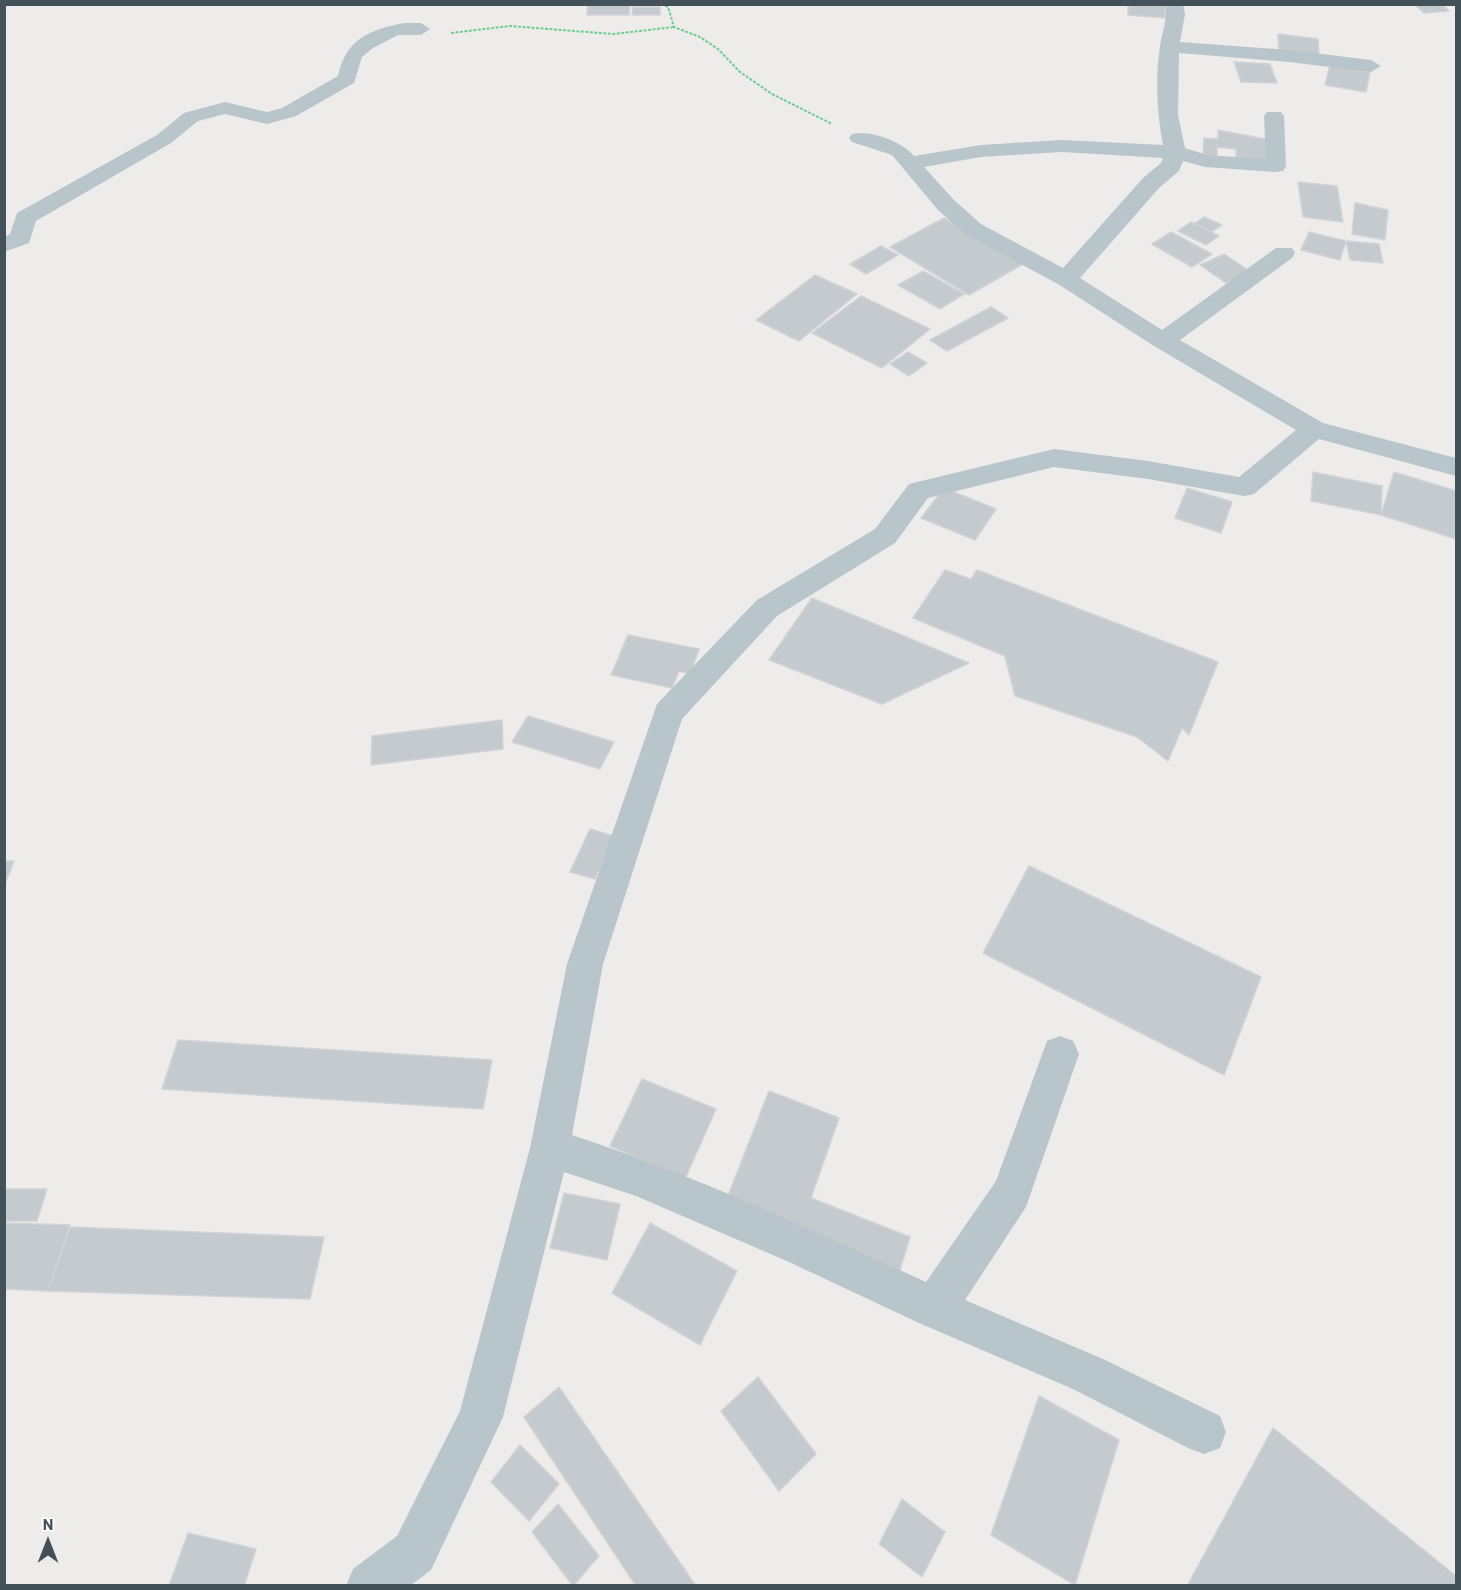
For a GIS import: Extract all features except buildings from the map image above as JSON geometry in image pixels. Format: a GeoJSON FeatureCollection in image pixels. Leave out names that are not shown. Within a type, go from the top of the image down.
{"type":"FeatureCollection","features":[{"type":"Feature","properties":{"kind":"street"},"geometry":{"type":"LineString","coordinates":[[1066,279],[1151,183],[1171,166],[1174,152],[1168,115],[1170,47],[1176,14],[1174,4]]}},
{"type":"Feature","properties":{"kind":"street"},"geometry":{"type":"LineString","coordinates":[[4,244],[21,238],[25,218],[165,139],[191,117],[225,108],[267,118],[289,112],[347,79],[353,56],[379,36],[407,27],[421,30]]}},
{"type":"Feature","properties":{"kind":"street"},"geometry":{"type":"LineString","coordinates":[[1170,47],[1288,56],[1371,66]]}},
{"type":"Feature","properties":{"kind":"street"},"geometry":{"type":"LineString","coordinates":[[908,163],[981,151],[1062,146],[1174,152],[1205,161],[1275,166],[1278,153],[1273,126],[1274,116]]}},
{"type":"Feature","properties":{"kind":"street"},"geometry":{"type":"LineString","coordinates":[[859,138],[898,151],[946,205],[974,229],[1066,279],[1163,341],[1314,429],[1456,467]]}},
{"type":"Feature","properties":{"kind":"street"},"geometry":{"type":"LineString","coordinates":[[1163,341],[1284,253]]}},
{"type":"Feature","properties":{"kind":"street"},"geometry":{"type":"LineString","coordinates":[[370,1586],[414,1553],[481,1417],[550,1148],[585,964],[668,713],[767,608],[885,536],[919,491],[1054,458],[1148,470],[1244,487],[1314,429]]}},
{"type":"Feature","properties":{"kind":"street"},"geometry":{"type":"LineString","coordinates":[[934,1308],[1012,1193],[1060,1054]]}},
{"type":"Feature","properties":{"kind":"street"},"geometry":{"type":"LineString","coordinates":[[550,1148],[638,1177],[804,1247],[934,1308],[1088,1374],[1204,1432]]}},
{"type":"Feature","properties":{"kind":"path"},"geometry":{"type":"LineString","coordinates":[[662,4],[668,7],[674,27]]}},
{"type":"Feature","properties":{"kind":"path"},"geometry":{"type":"LineString","coordinates":[[421,30],[451,33],[510,26],[563,32],[613,34],[674,27],[700,37],[718,49],[740,72],[772,94],[859,138]]}}]}
